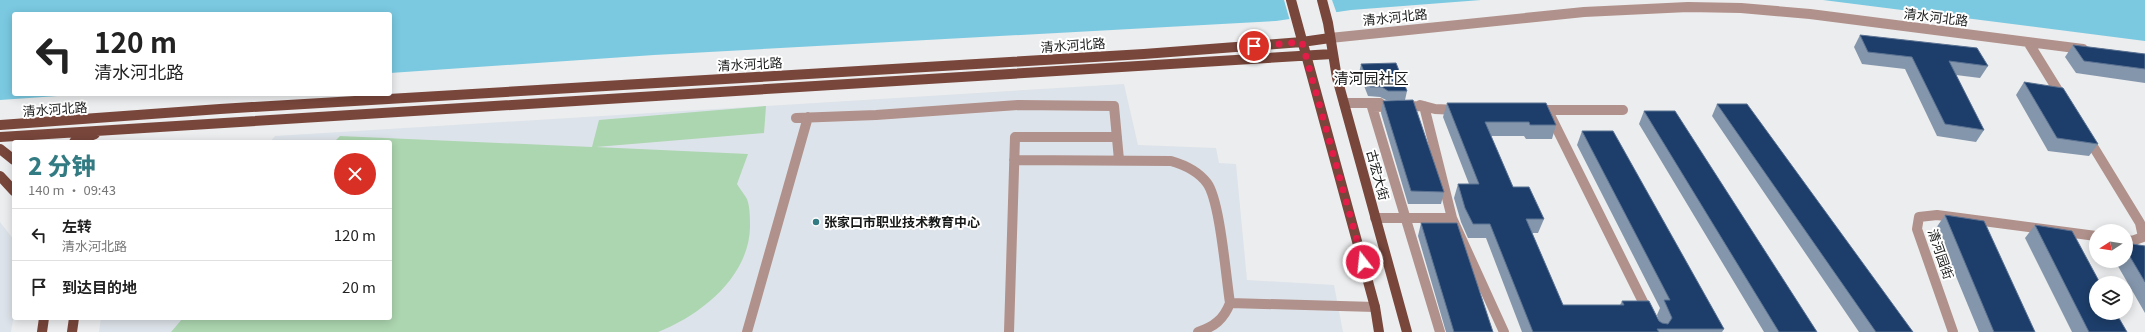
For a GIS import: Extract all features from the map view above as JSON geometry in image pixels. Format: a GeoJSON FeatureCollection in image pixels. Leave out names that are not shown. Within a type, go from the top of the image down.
{"type":"FeatureCollection","features":[{"type":"Feature","properties":{"kind":"main road"},"geometry":{"type":"LineString","coordinates":[[1291,0],[1376,307],[1379,332]]}},
{"type":"Feature","properties":{"kind":"main road","name":"古宏大街"},"geometry":{"type":"LineString","coordinates":[[1322,0],[1328,24],[1332,54],[1344,103],[1407,332]]}},
{"type":"Feature","properties":{"kind":"main road","name":"清水河北路"},"geometry":{"type":"LineString","coordinates":[[0,126],[220,109],[908,68],[1302,42],[1330,38]]}},
{"type":"Feature","properties":{"kind":"main road","name":"清水河北路"},"geometry":{"type":"LineString","coordinates":[[0,137],[456,107],[786,89],[1332,54]]}},
{"type":"Feature","properties":{"kind":"main road"},"geometry":{"type":"LineString","coordinates":[[79,140],[95,134],[117,129]]}},
{"type":"Feature","properties":{"kind":"main road"},"geometry":{"type":"LineString","coordinates":[[0,150],[12,159]]}},
{"type":"Feature","properties":{"kind":"main road"},"geometry":{"type":"LineString","coordinates":[[0,176],[12,189]]}},
{"type":"Feature","properties":{"kind":"main road"},"geometry":{"type":"LineString","coordinates":[[42,332],[44,320]]}},
{"type":"Feature","properties":{"kind":"main road"},"geometry":{"type":"LineString","coordinates":[[72,332],[74,320]]}},
{"type":"Feature","properties":{"kind":"street","name":"清水河北路"},"geometry":{"type":"LineString","coordinates":[[1330,38],[1584,12],[1688,7],[1742,8],[1810,14],[2091,50]]}},
{"type":"Feature","properties":{"kind":"street"},"geometry":{"type":"LineString","coordinates":[[2028,42],[2069,108]]}},
{"type":"Feature","properties":{"kind":"street"},"geometry":{"type":"LineString","coordinates":[[1344,103],[1408,102],[1435,109],[1464,110]]}},
{"type":"Feature","properties":{"kind":"street"},"geometry":{"type":"LineString","coordinates":[[796,118],[876,115],[1018,105],[1114,106],[1120,160]]}},
{"type":"Feature","properties":{"kind":"street"},"geometry":{"type":"LineString","coordinates":[[1424,106],[1372,106],[1440,332]]}},
{"type":"Feature","properties":{"kind":"street"},"geometry":{"type":"LineString","coordinates":[[1424,106],[1452,218],[1504,332]]}},
{"type":"Feature","properties":{"kind":"street"},"geometry":{"type":"LineString","coordinates":[[1525,110],[1623,110]]}},
{"type":"Feature","properties":{"kind":"street"},"geometry":{"type":"LineString","coordinates":[[1547,110],[1658,332]]}},
{"type":"Feature","properties":{"kind":"street"},"geometry":{"type":"LineString","coordinates":[[747,332],[808,117]]}},
{"type":"Feature","properties":{"kind":"street"},"geometry":{"type":"LineString","coordinates":[[2082,128],[2140,223],[2143,237],[2133,241]]}},
{"type":"Feature","properties":{"kind":"street"},"geometry":{"type":"LineString","coordinates":[[1009,332],[1015,137],[1117,136]]}},
{"type":"Feature","properties":{"kind":"street"},"geometry":{"type":"LineString","coordinates":[[1014,160],[1170,161],[1184,165],[1198,172],[1208,184],[1215,200],[1230,303],[1227,313],[1222,320],[1210,328],[1198,332]]}},
{"type":"Feature","properties":{"kind":"street","name":"清河园街"},"geometry":{"type":"LineString","coordinates":[[1953,332],[1917,229],[1919,217],[1937,215],[2089,235]]}},
{"type":"Feature","properties":{"kind":"street"},"geometry":{"type":"LineString","coordinates":[[1376,218],[1452,218]]}},
{"type":"Feature","properties":{"kind":"street"},"geometry":{"type":"LineString","coordinates":[[1230,303],[1376,307]]}},
{"type":"Feature","properties":{"kind":"shaded area","name":"张家口市职业技术教育中心"},"geometry":{"type":"Polygon","coordinates":[[[1124,84],[1138,145],[1216,148],[1219,163],[1236,164],[1247,280],[1334,285],[1343,332],[99,332],[101,320],[392,320],[392,140],[272,140],[275,136],[1124,84]]]}},
{"type":"Feature","properties":{"kind":"shaded area"},"geometry":{"type":"Polygon","coordinates":[[[0,222],[12,237],[13,320],[11,332],[0,332],[0,222]]]}},
{"type":"Feature","properties":{"kind":"green space"},"geometry":{"type":"Polygon","coordinates":[[[766,106],[764,133],[596,147],[748,154],[737,184],[747,199],[750,216],[748,245],[741,262],[732,278],[720,292],[706,304],[674,325],[658,332],[171,332],[181,320],[392,320],[392,140],[336,140],[340,136],[592,147],[599,120],[766,106]]]}},
{"type":"Feature","properties":{"kind":"water"},"geometry":{"type":"Polygon","coordinates":[[[0,0],[1481,0],[1351,10],[1276,21],[654,55],[392,73],[392,12],[12,12],[12,96],[57,96],[0,100],[0,0]]]}},
{"type":"Feature","properties":{"kind":"water"},"geometry":{"type":"Polygon","coordinates":[[[1823,0],[2145,0],[2145,41],[1823,0]]]}},
{"type":"Feature","properties":{"kind":"pier"},"geometry":{"type":"Polygon","coordinates":[[[1284,0],[1332,0],[1337,14],[1290,21],[1284,0]]]}},
{"type":"Feature","properties":{"kind":"building"},"geometry":{"type":"Polygon","coordinates":[[[1860,35],[1977,48],[1988,66],[1949,61],[1984,130],[1945,124],[1912,57],[1868,52],[1860,35]]]}},
{"type":"Feature","properties":{"kind":"building"},"geometry":{"type":"Polygon","coordinates":[[[2073,45],[2145,54],[2145,69],[2084,61],[2073,45]]]}},
{"type":"Feature","properties":{"kind":"building"},"geometry":{"type":"Polygon","coordinates":[[[1396,63],[1407,91],[1388,91],[1382,87],[1370,87],[1361,64],[1396,63]]]}},
{"type":"Feature","properties":{"kind":"building"},"geometry":{"type":"Polygon","coordinates":[[[2024,82],[2063,88],[2098,144],[2057,138],[2024,82]]]}},
{"type":"Feature","properties":{"kind":"building"},"geometry":{"type":"Polygon","coordinates":[[[1413,100],[1444,192],[1411,191],[1383,101],[1413,100]]]}},
{"type":"Feature","properties":{"kind":"building"},"geometry":{"type":"Polygon","coordinates":[[[1447,103],[1546,103],[1556,125],[1530,125],[1529,122],[1485,122],[1513,187],[1529,187],[1544,219],[1526,219],[1563,305],[1624,305],[1622,301],[1649,301],[1659,321],[1668,324],[1672,318],[1664,300],[1670,300],[1582,131],[1613,131],[1724,329],[1657,329],[1659,332],[1533,332],[1490,224],[1473,224],[1465,208],[1458,184],[1479,184],[1447,103]]]}},
{"type":"Feature","properties":{"kind":"building"},"geometry":{"type":"Polygon","coordinates":[[[1717,104],[1747,104],[1913,332],[1876,332],[1717,104]]]}},
{"type":"Feature","properties":{"kind":"building"},"geometry":{"type":"Polygon","coordinates":[[[1644,111],[1675,111],[1817,332],[1779,332],[1644,111]]]}},
{"type":"Feature","properties":{"kind":"building"},"geometry":{"type":"Polygon","coordinates":[[[1945,215],[1984,221],[2035,332],[1994,332],[1945,215]]]}},
{"type":"Feature","properties":{"kind":"building"},"geometry":{"type":"Polygon","coordinates":[[[1421,223],[1457,223],[1493,332],[1454,332],[1421,223]]]}},
{"type":"Feature","properties":{"kind":"building"},"geometry":{"type":"Polygon","coordinates":[[[2035,225],[2072,231],[2089,263],[2089,268],[2092,268],[2096,276],[2089,276],[2089,320],[2120,320],[2127,332],[2089,332],[2035,225]]]}},
{"type":"Feature","properties":{"kind":"building"},"geometry":{"type":"Polygon","coordinates":[[[2133,244],[2145,246],[2145,282],[2133,262],[2133,244]]]}},
{"type":"Feature","properties":{"kind":"place","name":"张家口市职业技术教育中心"},"geometry":{"type":"Point","coordinates":[816,222]}},
{"type":"Feature","properties":{"kind":"district","name":"清河园社区"},"geometry":{"type":"Point","coordinates":[1371,79]}},
{"type":"Feature","properties":{"kind":"route"},"geometry":{"type":"LineString","coordinates":[[1254,46],[1302,42],[1363,262]]}}]}
